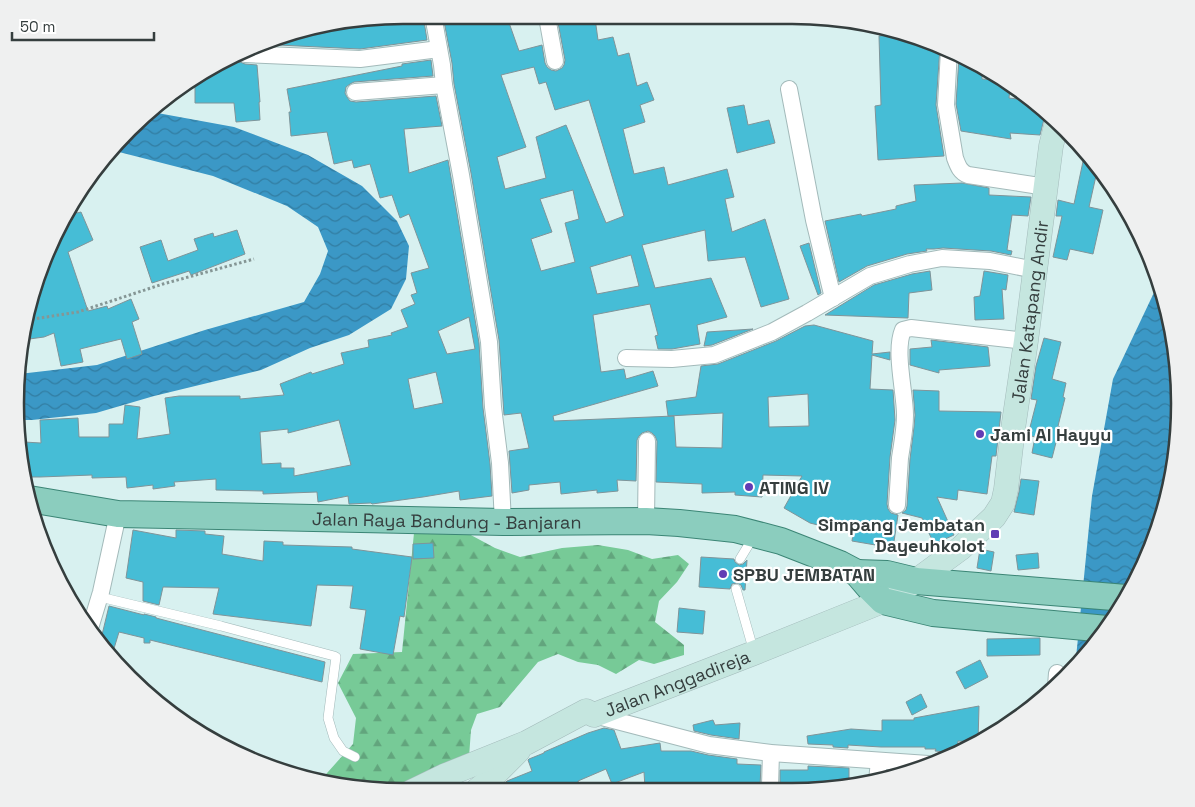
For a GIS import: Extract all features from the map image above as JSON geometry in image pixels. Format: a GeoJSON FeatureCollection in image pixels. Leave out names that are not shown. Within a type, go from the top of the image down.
{"type":"FeatureCollection","features":[{"type":"Feature","properties":{"kind":"main road","name":"Jalan Katapang Andir"},"geometry":{"type":"LineString","coordinates":[[916,581],[961,548],[994,517],[1003,503],[1051,146],[1055,130]]}},
{"type":"Feature","properties":{"kind":"main road","name":"Jalan Raya Bandung - Banjaran"},"geometry":{"type":"LineString","coordinates":[[37,500],[118,514],[503,522],[646,521],[679,523],[735,529],[781,541],[857,573],[887,574],[916,581],[1117,597]]}},
{"type":"Feature","properties":{"kind":"main road","name":"Jalan Raya Bandung - Banjaran"},"geometry":{"type":"LineString","coordinates":[[857,573],[883,601]]}},
{"type":"Feature","properties":{"kind":"main road","name":"Jalan Anggadireja"},"geometry":{"type":"LineString","coordinates":[[430,783],[526,742],[586,711],[594,714],[754,653],[883,601],[916,581]]}},
{"type":"Feature","properties":{"kind":"main road"},"geometry":{"type":"LineString","coordinates":[[883,601],[933,613],[1098,628]]}},
{"type":"Feature","properties":{"kind":"main road"},"geometry":{"type":"LineString","coordinates":[[486,783],[526,742]]}},
{"type":"Feature","properties":{"kind":"street"},"geometry":{"type":"LineString","coordinates":[[434,24],[489,342],[493,407],[500,463],[503,522]]}},
{"type":"Feature","properties":{"kind":"street"},"geometry":{"type":"LineString","coordinates":[[548,24],[555,61]]}},
{"type":"Feature","properties":{"kind":"street"},"geometry":{"type":"LineString","coordinates":[[255,54],[360,59],[439,49]]}},
{"type":"Feature","properties":{"kind":"street"},"geometry":{"type":"LineString","coordinates":[[949,58],[946,105],[955,158],[960,170],[968,175],[1046,187]]}},
{"type":"Feature","properties":{"kind":"street"},"geometry":{"type":"LineString","coordinates":[[355,92],[444,85]]}},
{"type":"Feature","properties":{"kind":"street"},"geometry":{"type":"LineString","coordinates":[[789,89],[814,220],[832,298]]}},
{"type":"Feature","properties":{"kind":"street"},"geometry":{"type":"LineString","coordinates":[[626,358],[672,359],[714,355],[772,332],[870,276],[910,264],[942,258],[990,261],[1035,270]]}},
{"type":"Feature","properties":{"kind":"street"},"geometry":{"type":"LineString","coordinates":[[897,505],[905,414],[900,366],[900,338],[903,330],[911,328],[1026,341]]}},
{"type":"Feature","properties":{"kind":"street"},"geometry":{"type":"LineString","coordinates":[[646,441],[646,521]]}},
{"type":"Feature","properties":{"kind":"street"},"geometry":{"type":"LineString","coordinates":[[92,621],[100,597],[118,514]]}},
{"type":"Feature","properties":{"kind":"street"},"geometry":{"type":"LineString","coordinates":[[594,714],[708,745],[914,763]]}},
{"type":"Feature","properties":{"kind":"street"},"geometry":{"type":"LineString","coordinates":[[770,783],[772,752]]}},
{"type":"Feature","properties":{"kind":"street"},"geometry":{"type":"LineString","coordinates":[[878,773],[879,761]]}},
{"type":"Feature","properties":{"kind":"lane"},"geometry":{"type":"LineString","coordinates":[[740,560],[756,534]]}},
{"type":"Feature","properties":{"kind":"lane"},"geometry":{"type":"LineString","coordinates":[[736,589],[754,653]]}},
{"type":"Feature","properties":{"kind":"lane"},"geometry":{"type":"LineString","coordinates":[[100,597],[221,626],[336,657],[328,718],[334,738],[343,751],[355,757]]}},
{"type":"Feature","properties":{"kind":"path"},"geometry":{"type":"LineString","coordinates":[[34,319],[78,312],[163,284],[254,259]]}},
{"type":"Feature","properties":{"kind":"green space"},"geometry":{"type":"Polygon","coordinates":[[[414,533],[469,534],[495,548],[520,557],[562,548],[598,545],[628,550],[652,559],[678,555],[689,564],[677,582],[659,601],[655,622],[684,645],[684,655],[654,664],[639,660],[616,674],[598,665],[578,662],[558,654],[538,662],[500,707],[477,714],[471,730],[469,757],[403,783],[354,780],[325,775],[353,744],[356,718],[338,683],[353,654],[402,652],[414,533]]]}},
{"type":"Feature","properties":{"kind":"water"},"geometry":{"type":"Polygon","coordinates":[[[159,113],[234,127],[308,155],[362,186],[397,221],[409,246],[406,279],[391,309],[349,335],[310,348],[261,370],[154,396],[96,413],[25,420],[25,373],[97,365],[205,330],[304,302],[320,274],[328,251],[318,227],[287,206],[213,176],[119,152],[159,113]]]}},
{"type":"Feature","properties":{"kind":"water"},"geometry":{"type":"Polygon","coordinates":[[[1154,292],[1164,329],[1170,379],[1170,428],[1164,478],[1151,526],[1132,571],[1107,614],[1076,655],[1092,496],[1113,379],[1154,292]]]}},
{"type":"Feature","properties":{"kind":"building"},"geometry":{"type":"Polygon","coordinates":[[[424,24],[427,40],[360,49],[278,45],[329,31],[354,27],[424,24]]]}},
{"type":"Feature","properties":{"kind":"building"},"geometry":{"type":"Polygon","coordinates":[[[445,24],[509,24],[519,51],[542,45],[547,67],[556,71],[562,68],[565,60],[558,24],[596,24],[598,40],[613,37],[618,56],[629,53],[637,86],[647,82],[654,100],[640,105],[645,122],[623,129],[634,174],[664,167],[668,185],[727,169],[734,197],[725,199],[732,232],[765,219],[789,299],[761,307],[745,257],[708,261],[705,230],[642,245],[655,288],[711,278],[727,317],[697,325],[700,344],[672,349],[658,349],[655,336],[658,335],[650,304],[593,315],[601,372],[624,369],[626,379],[653,371],[658,386],[553,416],[554,421],[674,416],[676,447],[722,448],[723,413],[668,416],[666,401],[696,397],[701,366],[718,364],[776,341],[805,326],[814,325],[873,341],[872,354],[890,352],[890,360],[872,355],[870,389],[893,390],[895,420],[887,504],[891,513],[898,515],[893,548],[852,541],[853,534],[810,523],[784,508],[802,476],[763,475],[762,497],[735,495],[735,492],[702,493],[702,484],[656,482],[657,441],[655,436],[648,431],[642,433],[637,440],[636,481],[617,480],[618,491],[597,493],[597,490],[561,494],[560,482],[529,485],[529,490],[512,493],[509,451],[529,448],[521,413],[504,415],[499,340],[445,24]],[[534,67],[501,75],[526,147],[497,157],[505,189],[546,178],[536,137],[566,125],[606,223],[624,216],[589,100],[555,110],[546,82],[539,84],[534,67]],[[573,190],[540,199],[552,232],[531,239],[541,271],[575,262],[565,223],[579,219],[573,190]],[[631,255],[590,267],[597,294],[639,286],[631,255]],[[808,394],[768,397],[769,427],[809,426],[808,394]]]}},
{"type":"Feature","properties":{"kind":"building"},"geometry":{"type":"Polygon","coordinates":[[[879,36],[884,36],[914,44],[940,54],[936,105],[944,156],[878,160],[875,106],[881,105],[879,36]]]}},
{"type":"Feature","properties":{"kind":"building"},"geometry":{"type":"Polygon","coordinates":[[[431,60],[433,76],[354,82],[346,87],[345,93],[350,101],[356,102],[436,96],[442,126],[404,129],[409,173],[448,160],[479,343],[483,408],[492,496],[460,500],[459,491],[372,504],[349,504],[348,496],[318,502],[317,492],[263,494],[263,491],[216,490],[216,479],[174,482],[175,486],[153,489],[153,485],[127,488],[126,477],[92,478],[92,475],[31,477],[26,442],[41,443],[40,420],[78,418],[79,437],[109,437],[109,424],[123,424],[125,405],[140,407],[137,439],[170,434],[165,398],[179,396],[240,396],[240,399],[284,395],[280,384],[311,372],[312,374],[344,364],[341,353],[369,347],[368,340],[392,335],[391,333],[408,327],[401,310],[415,304],[411,295],[417,293],[411,273],[429,268],[409,214],[400,218],[392,195],[380,198],[370,164],[354,168],[352,160],[334,164],[327,132],[291,136],[289,112],[291,112],[287,89],[402,66],[402,64],[431,60]],[[469,317],[438,331],[447,354],[475,349],[469,317]],[[436,372],[408,379],[414,409],[443,403],[436,372]],[[339,420],[288,433],[288,429],[260,432],[262,464],[281,463],[281,468],[294,468],[294,476],[351,465],[339,420]]]}},
{"type":"Feature","properties":{"kind":"building"},"geometry":{"type":"Polygon","coordinates":[[[237,63],[257,65],[260,120],[236,122],[234,103],[195,103],[195,87],[214,75],[237,63]]]}},
{"type":"Feature","properties":{"kind":"building"},"geometry":{"type":"Polygon","coordinates":[[[959,63],[982,76],[982,79],[988,79],[1002,88],[1010,93],[1009,98],[1019,99],[1042,118],[1044,120],[1040,135],[1010,133],[1011,139],[961,131],[956,104],[959,63]]]}},
{"type":"Feature","properties":{"kind":"building"},"geometry":{"type":"Polygon","coordinates":[[[744,105],[748,125],[769,120],[775,143],[737,153],[727,108],[744,105]]]}},
{"type":"Feature","properties":{"kind":"building"},"geometry":{"type":"Polygon","coordinates":[[[1083,160],[1096,176],[1089,207],[1103,210],[1093,254],[1070,249],[1067,260],[1053,257],[1062,216],[1056,216],[1058,200],[1074,204],[1083,160]]]}},
{"type":"Feature","properties":{"kind":"building"},"geometry":{"type":"Polygon","coordinates":[[[962,183],[989,188],[989,195],[1031,197],[1028,216],[1012,215],[1007,250],[1012,251],[1011,255],[991,251],[943,248],[926,249],[927,251],[907,254],[867,266],[839,282],[825,221],[896,209],[896,206],[916,201],[914,185],[962,183]]]}},
{"type":"Feature","properties":{"kind":"building"},"geometry":{"type":"Polygon","coordinates":[[[77,211],[81,212],[93,240],[68,252],[88,311],[107,306],[108,309],[131,299],[139,319],[132,322],[142,354],[127,359],[121,339],[80,349],[83,362],[61,366],[54,333],[44,337],[29,339],[44,281],[63,236],[77,211]]]}},
{"type":"Feature","properties":{"kind":"building"},"geometry":{"type":"Polygon","coordinates":[[[237,230],[245,254],[191,275],[189,271],[152,283],[140,247],[161,240],[168,261],[198,250],[194,239],[213,233],[214,237],[237,230]]]}},
{"type":"Feature","properties":{"kind":"building"},"geometry":{"type":"Polygon","coordinates":[[[809,243],[821,293],[818,295],[800,246],[809,243]]]}},
{"type":"Feature","properties":{"kind":"building"},"geometry":{"type":"Polygon","coordinates":[[[930,271],[932,290],[909,293],[908,318],[825,315],[874,285],[930,271]]]}},
{"type":"Feature","properties":{"kind":"building"},"geometry":{"type":"Polygon","coordinates":[[[984,271],[1008,275],[1006,290],[1002,289],[1004,319],[975,320],[974,297],[980,296],[984,271]]]}},
{"type":"Feature","properties":{"kind":"building"},"geometry":{"type":"Polygon","coordinates":[[[753,329],[712,345],[704,346],[707,332],[753,329]]]}},
{"type":"Feature","properties":{"kind":"building"},"geometry":{"type":"Polygon","coordinates":[[[1044,338],[1061,342],[1052,379],[1066,383],[1063,397],[1065,398],[1058,426],[1060,427],[1052,458],[1032,453],[1035,437],[1028,435],[1037,400],[1031,399],[1036,366],[1044,338]]]}},
{"type":"Feature","properties":{"kind":"building"},"geometry":{"type":"Polygon","coordinates":[[[931,340],[988,347],[990,366],[939,370],[939,373],[910,365],[910,349],[932,347],[931,340]]]}},
{"type":"Feature","properties":{"kind":"building"},"geometry":{"type":"Polygon","coordinates":[[[913,390],[939,391],[939,411],[1001,412],[996,456],[992,456],[987,494],[958,490],[957,500],[937,497],[954,535],[934,544],[922,518],[902,513],[906,510],[907,506],[915,415],[913,390]]]}},
{"type":"Feature","properties":{"kind":"building"},"geometry":{"type":"Polygon","coordinates":[[[1021,479],[1039,481],[1034,515],[1014,512],[1021,479]]]}},
{"type":"Feature","properties":{"kind":"building"},"geometry":{"type":"Polygon","coordinates":[[[133,530],[176,538],[176,530],[205,531],[205,534],[224,536],[222,554],[263,561],[264,541],[283,542],[283,545],[352,547],[352,549],[412,557],[404,617],[400,616],[393,655],[360,649],[366,610],[350,608],[353,586],[317,585],[311,626],[213,614],[219,588],[163,587],[159,605],[143,601],[143,582],[126,578],[133,530]]]}},
{"type":"Feature","properties":{"kind":"building"},"geometry":{"type":"Polygon","coordinates":[[[433,543],[434,558],[413,559],[413,544],[433,543]]]}},
{"type":"Feature","properties":{"kind":"building"},"geometry":{"type":"Polygon","coordinates":[[[980,549],[994,552],[991,571],[977,568],[980,549]]]}},
{"type":"Feature","properties":{"kind":"building"},"geometry":{"type":"Polygon","coordinates":[[[1038,553],[1039,568],[1018,570],[1016,555],[1038,553]]]}},
{"type":"Feature","properties":{"kind":"building","name":"SPBU JEMBATAN"},"geometry":{"type":"Polygon","coordinates":[[[701,557],[734,559],[739,565],[747,560],[745,590],[737,583],[732,584],[730,589],[699,587],[701,557]]]}},
{"type":"Feature","properties":{"kind":"building"},"geometry":{"type":"Polygon","coordinates":[[[109,606],[325,662],[322,682],[150,640],[150,643],[144,643],[144,638],[119,632],[114,649],[102,635],[109,606]]]}},
{"type":"Feature","properties":{"kind":"building"},"geometry":{"type":"Polygon","coordinates":[[[679,608],[705,611],[703,634],[677,632],[679,608]]]}},
{"type":"Feature","properties":{"kind":"building"},"geometry":{"type":"Polygon","coordinates":[[[1040,638],[1040,655],[987,656],[987,639],[1040,638]]]}},
{"type":"Feature","properties":{"kind":"building"},"geometry":{"type":"Polygon","coordinates":[[[980,660],[988,677],[965,689],[956,672],[980,660]]]}},
{"type":"Feature","properties":{"kind":"building"},"geometry":{"type":"Polygon","coordinates":[[[921,694],[927,707],[912,715],[906,702],[921,694]]]}},
{"type":"Feature","properties":{"kind":"building"},"geometry":{"type":"Polygon","coordinates":[[[979,706],[978,734],[964,741],[958,741],[958,745],[942,752],[935,751],[936,749],[925,749],[925,747],[848,745],[848,748],[808,744],[807,736],[851,729],[882,731],[882,720],[914,720],[914,718],[979,706]]]}},
{"type":"Feature","properties":{"kind":"building"},"geometry":{"type":"Polygon","coordinates":[[[713,720],[715,725],[740,723],[739,739],[694,731],[693,725],[713,720]]]}},
{"type":"Feature","properties":{"kind":"building"},"geometry":{"type":"Polygon","coordinates":[[[604,728],[614,730],[621,749],[660,743],[661,751],[691,751],[737,759],[737,764],[761,765],[760,783],[645,783],[644,772],[612,783],[606,769],[578,781],[578,783],[505,783],[532,771],[529,759],[604,728]]]}},
{"type":"Feature","properties":{"kind":"building"},"geometry":{"type":"Polygon","coordinates":[[[808,766],[849,768],[849,779],[780,783],[780,770],[808,770],[808,766]]]}},
{"type":"Feature","properties":{"kind":"place","name":"Jami Al Hayyu"},"geometry":{"type":"Point","coordinates":[980,434]}},
{"type":"Feature","properties":{"kind":"place","name":"ATING IV"},"geometry":{"type":"Point","coordinates":[749,487]}},
{"type":"Feature","properties":{"kind":"place","name":"Simpang Jembatan Dayeuhkolot"},"geometry":{"type":"Point","coordinates":[995,534]}},
{"type":"Feature","properties":{"kind":"place","name":"SPBU JEMBATAN"},"geometry":{"type":"Point","coordinates":[723,574]}}]}
